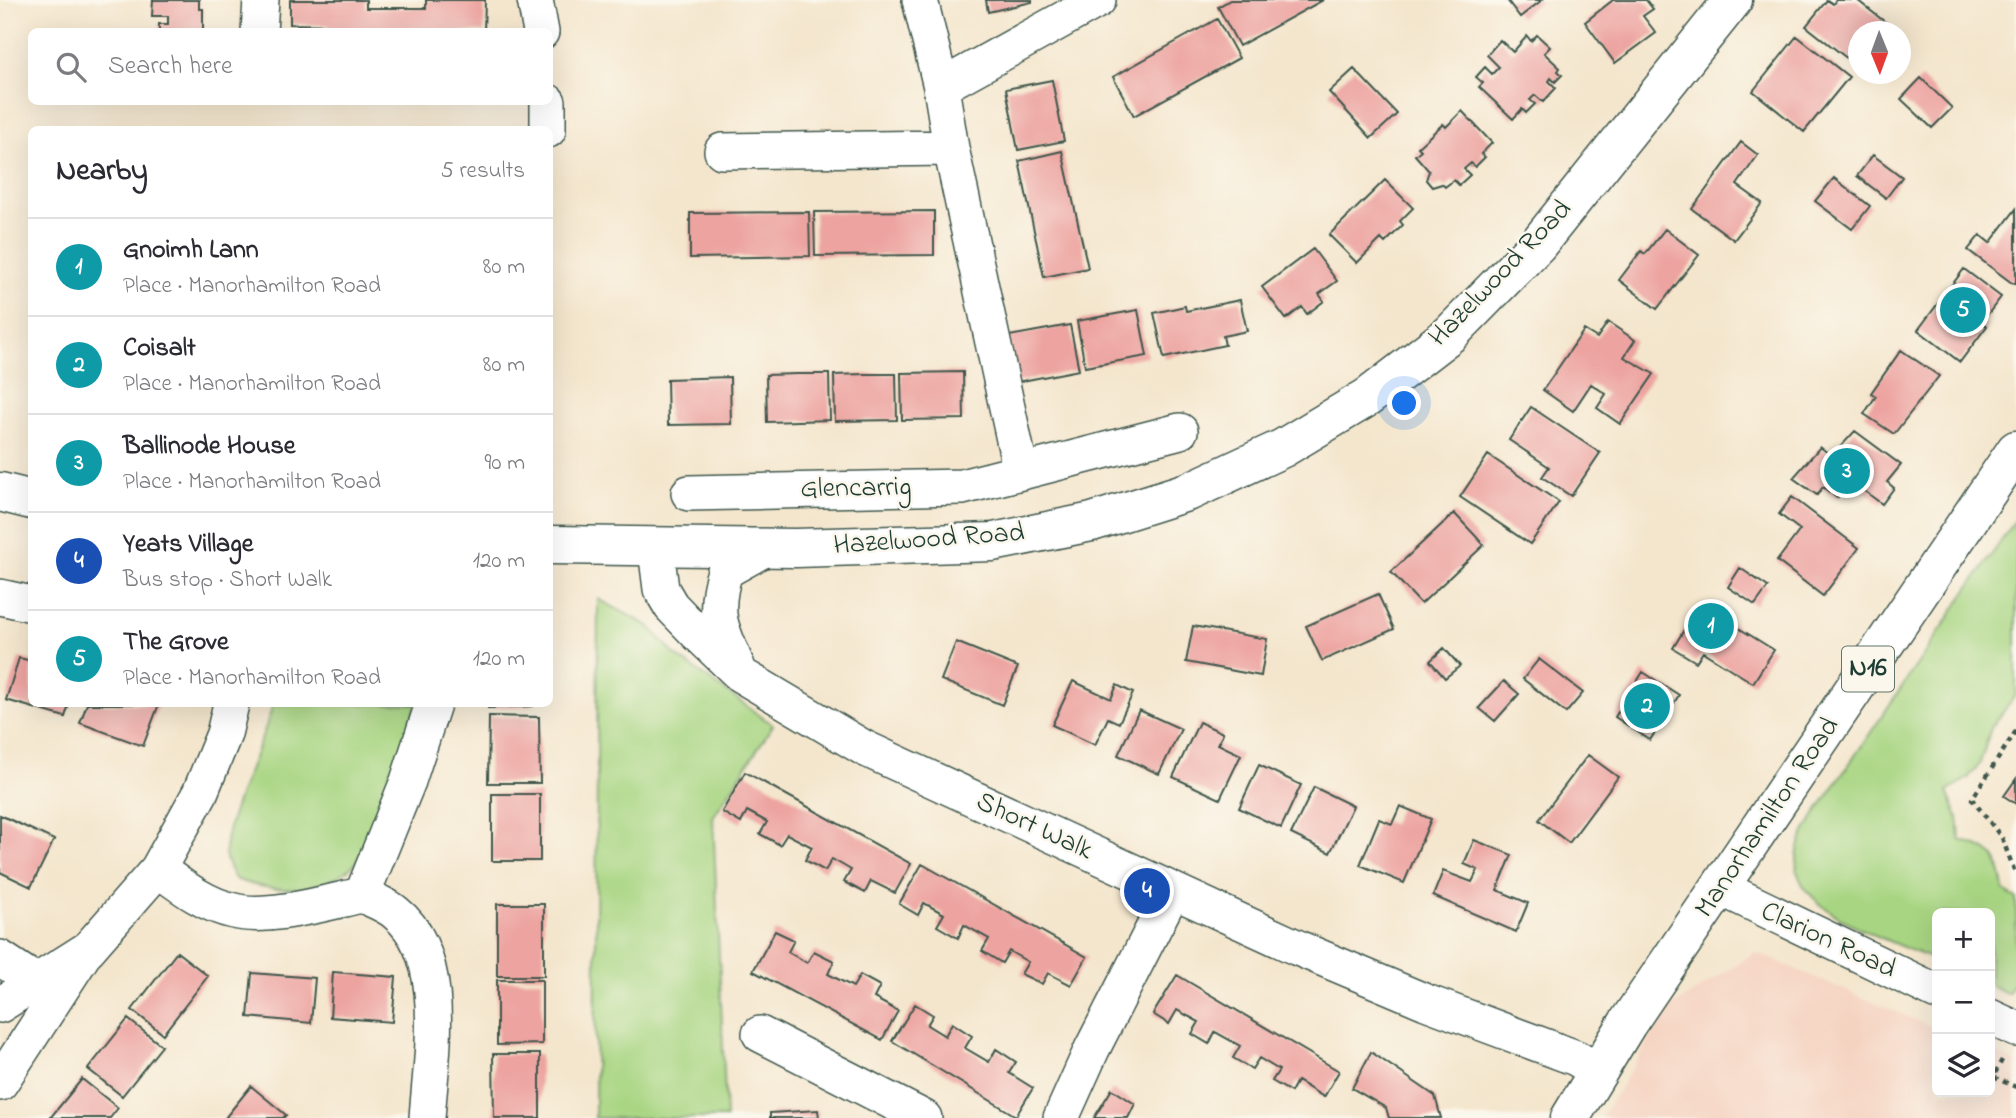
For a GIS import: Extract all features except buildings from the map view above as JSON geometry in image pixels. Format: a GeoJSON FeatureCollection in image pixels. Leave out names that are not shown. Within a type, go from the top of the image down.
{"type":"FeatureCollection","features":[{"type":"Feature","properties":{"kind":"main road","name":"Hazelwood Road"},"geometry":{"type":"LineString","coordinates":[[553,545],[656,549],[993,542],[1092,522],[1190,491],[1283,448],[1368,397],[1450,334],[1538,244],[1733,0]]}},
{"type":"Feature","properties":{"kind":"main road","name":"Manorhamilton Road"},"geometry":{"type":"LineString","coordinates":[[1570,1118],[1721,888],[2016,450]]}},
{"type":"Feature","properties":{"kind":"main road"},"geometry":{"type":"LineString","coordinates":[[0,492],[28,499]]}},
{"type":"Feature","properties":{"kind":"street"},"geometry":{"type":"LineString","coordinates":[[259,28],[261,0]]}},
{"type":"Feature","properties":{"kind":"street"},"geometry":{"type":"LineString","coordinates":[[535,0],[540,28]]}},
{"type":"Feature","properties":{"kind":"street"},"geometry":{"type":"LineString","coordinates":[[920,0],[941,87],[951,148],[1021,472]]}},
{"type":"Feature","properties":{"kind":"street"},"geometry":{"type":"LineString","coordinates":[[941,87],[1098,0]]}},
{"type":"Feature","properties":{"kind":"street"},"geometry":{"type":"LineString","coordinates":[[548,105],[548,126]]}},
{"type":"Feature","properties":{"kind":"street"},"geometry":{"type":"LineString","coordinates":[[722,151],[951,148]]}},
{"type":"Feature","properties":{"kind":"street","name":"Glencarrig"},"geometry":{"type":"LineString","coordinates":[[689,493],[962,487],[1180,431]]}},
{"type":"Feature","properties":{"kind":"street"},"geometry":{"type":"LineString","coordinates":[[741,675],[721,629],[717,598],[724,571],[766,548]]}},
{"type":"Feature","properties":{"kind":"street","name":"Short Walk"},"geometry":{"type":"LineString","coordinates":[[656,549],[661,589],[671,606],[741,675],[864,748],[1172,892],[1426,1002],[1586,1062],[1599,1072]]}},
{"type":"Feature","properties":{"kind":"street"},"geometry":{"type":"LineString","coordinates":[[0,597],[28,603]]}},
{"type":"Feature","properties":{"kind":"street"},"geometry":{"type":"LineString","coordinates":[[0,1083],[88,949],[158,869],[200,793],[224,734],[230,707]]}},
{"type":"Feature","properties":{"kind":"street"},"geometry":{"type":"LineString","coordinates":[[362,895],[408,780],[432,707]]}},
{"type":"Feature","properties":{"kind":"street"},"geometry":{"type":"LineString","coordinates":[[158,869],[209,903],[236,912],[295,910],[362,895],[396,913],[418,940],[432,976],[428,1118]]}},
{"type":"Feature","properties":{"kind":"street","name":"Clarion Road"},"geometry":{"type":"LineString","coordinates":[[1721,888],[1738,899],[1932,990]]}},
{"type":"Feature","properties":{"kind":"street"},"geometry":{"type":"LineString","coordinates":[[1061,1118],[1070,1092],[1172,892]]}},
{"type":"Feature","properties":{"kind":"street"},"geometry":{"type":"LineString","coordinates":[[0,1005],[88,949]]}},
{"type":"Feature","properties":{"kind":"street"},"geometry":{"type":"LineString","coordinates":[[0,958],[35,981]]}},
{"type":"Feature","properties":{"kind":"street"},"geometry":{"type":"LineString","coordinates":[[1995,1019],[2016,1029]]}},
{"type":"Feature","properties":{"kind":"street"},"geometry":{"type":"LineString","coordinates":[[760,1034],[878,1107],[924,1118]]}},
{"type":"Feature","properties":{"kind":"path"},"geometry":{"type":"LineString","coordinates":[[2016,731],[1972,799],[2002,838],[2016,875]]}},
{"type":"Feature","properties":{"kind":"shaded area"},"geometry":{"type":"Polygon","coordinates":[[[1755,952],[1932,1027],[1932,1097],[1995,1097],[1995,1053],[2016,1062],[2016,1118],[1601,1118],[1668,1010],[1755,952]]]}},
{"type":"Feature","properties":{"kind":"green space"},"geometry":{"type":"Polygon","coordinates":[[[2016,519],[2016,695],[1991,728],[1980,763],[1968,778],[1947,792],[1958,817],[1960,840],[1980,847],[1993,856],[2000,869],[2004,891],[2016,898],[2016,980],[2008,994],[1995,988],[1995,908],[1932,908],[1932,959],[1853,925],[1814,898],[1801,882],[1797,857],[1801,842],[1818,810],[2016,519]]]}},
{"type":"Feature","properties":{"kind":"green space"},"geometry":{"type":"Polygon","coordinates":[[[598,599],[649,626],[674,654],[773,725],[713,817],[726,1118],[595,1118],[598,599]]]}},
{"type":"Feature","properties":{"kind":"green space"},"geometry":{"type":"Polygon","coordinates":[[[272,707],[416,707],[377,815],[355,864],[342,874],[313,886],[282,889],[235,879],[225,854],[226,839],[237,802],[272,707]]]}},
{"type":"Feature","properties":{"kind":"place","name":"The Grove"},"geometry":{"type":"Point","coordinates":[1963,310]}},
{"type":"Feature","properties":{"kind":"place","name":"Ballinode House"},"geometry":{"type":"Point","coordinates":[1847,471]}},
{"type":"Feature","properties":{"kind":"place","name":"Gnoimh Lann"},"geometry":{"type":"Point","coordinates":[1711,626]}},
{"type":"Feature","properties":{"kind":"place","name":"Coisalt"},"geometry":{"type":"Point","coordinates":[1647,706]}},
{"type":"Feature","properties":{"kind":"place","name":"Yeats Village"},"geometry":{"type":"Point","coordinates":[1147,891]}}]}
